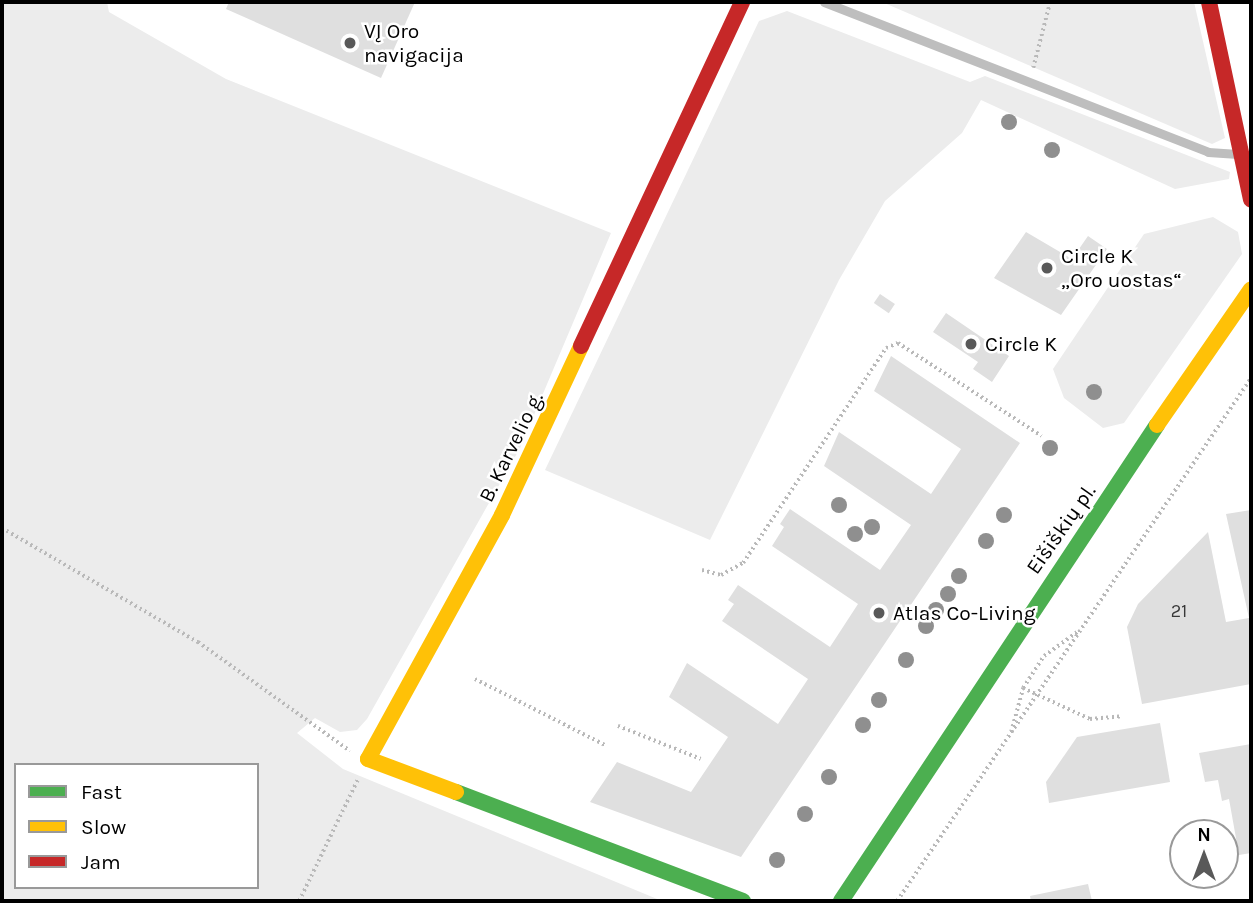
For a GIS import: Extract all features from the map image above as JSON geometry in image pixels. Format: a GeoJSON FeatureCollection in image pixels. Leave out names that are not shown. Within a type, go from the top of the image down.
{"type":"FeatureCollection","features":[{"type":"Feature","properties":{"kind":"street","name":"B. Karvelio g."},"geometry":{"type":"LineString","coordinates":[[368,759],[507,505],[742,2]]}},
{"type":"Feature","properties":{"kind":"street"},"geometry":{"type":"LineString","coordinates":[[1209,2],[1239,154],[1251,200]]}},
{"type":"Feature","properties":{"kind":"street","name":"Eišiškių pl."},"geometry":{"type":"LineString","coordinates":[[841,901],[1011,638],[1251,289]]}},
{"type":"Feature","properties":{"kind":"street"},"geometry":{"type":"LineString","coordinates":[[368,759],[743,901]]}},
{"type":"Feature","properties":{"kind":"lane"},"geometry":{"type":"LineString","coordinates":[[824,2],[1208,152],[1239,154]]}},
{"type":"Feature","properties":{"kind":"path"},"geometry":{"type":"LineString","coordinates":[[1030,83],[1050,2]]}},
{"type":"Feature","properties":{"kind":"path"},"geometry":{"type":"LineString","coordinates":[[702,570],[720,575],[743,563],[886,348],[898,344],[1042,436]]}},
{"type":"Feature","properties":{"kind":"path"},"geometry":{"type":"LineString","coordinates":[[897,901],[1251,378]]}},
{"type":"Feature","properties":{"kind":"path"},"geometry":{"type":"LineString","coordinates":[[2,528],[198,642],[331,743],[368,759],[299,901]]}},
{"type":"Feature","properties":{"kind":"path"},"geometry":{"type":"LineString","coordinates":[[1010,734],[1023,688],[1044,656],[1083,628]]}},
{"type":"Feature","properties":{"kind":"path"},"geometry":{"type":"LineString","coordinates":[[475,678],[607,746]]}},
{"type":"Feature","properties":{"kind":"path"},"geometry":{"type":"LineString","coordinates":[[1023,688],[1035,698],[1090,719],[1122,716]]}},
{"type":"Feature","properties":{"kind":"path"},"geometry":{"type":"LineString","coordinates":[[618,726],[701,759]]}},
{"type":"Feature","properties":{"kind":"shaded area"},"geometry":{"type":"Polygon","coordinates":[[[2,2],[107,2],[109,12],[226,79],[611,233],[520,448],[367,719],[357,730],[340,732],[315,718],[297,733],[343,769],[662,901],[2,901],[2,2]]]}},
{"type":"Feature","properties":{"kind":"shaded area"},"geometry":{"type":"Polygon","coordinates":[[[882,2],[1194,2],[1225,138],[1212,144],[882,2]]]}},
{"type":"Feature","properties":{"kind":"shaded area"},"geometry":{"type":"Polygon","coordinates":[[[787,11],[970,82],[985,76],[1230,172],[1229,179],[1175,189],[981,100],[962,133],[885,201],[839,280],[710,540],[545,470],[759,21],[787,11]]]}},
{"type":"Feature","properties":{"kind":"shaded area"},"geometry":{"type":"Polygon","coordinates":[[[1213,217],[1238,232],[1242,254],[1124,423],[1103,428],[1064,398],[1053,369],[1144,234],[1213,217]]]}},
{"type":"Feature","properties":{"kind":"building","name":"VĮ Oro navigacija"},"geometry":{"type":"Polygon","coordinates":[[[229,2],[415,2],[381,78],[226,9],[229,2]]]}},
{"type":"Feature","properties":{"kind":"building","name":"Circle K „Oro uostas“"},"geometry":{"type":"Polygon","coordinates":[[[1026,232],[1072,259],[1088,236],[1107,249],[1061,315],[994,278],[1026,232]]]}},
{"type":"Feature","properties":{"kind":"building"},"geometry":{"type":"Polygon","coordinates":[[[880,294],[895,304],[889,313],[874,303],[880,294]]]}},
{"type":"Feature","properties":{"kind":"building","name":"Circle K"},"geometry":{"type":"Polygon","coordinates":[[[946,313],[1009,356],[992,382],[973,369],[978,362],[933,332],[946,313]]]}},
{"type":"Feature","properties":{"kind":"building","name":"Atlas Co-Living"},"geometry":{"type":"Polygon","coordinates":[[[891,356],[1020,443],[741,857],[590,802],[617,762],[691,792],[728,737],[669,697],[687,663],[778,724],[808,679],[722,621],[734,604],[728,600],[738,585],[830,647],[858,604],[772,546],[784,527],[780,524],[790,509],[880,570],[911,525],[824,466],[839,432],[931,494],[961,449],[874,391],[891,356]]]}},
{"type":"Feature","properties":{"kind":"building"},"geometry":{"type":"Polygon","coordinates":[[[1251,510],[1251,684],[1142,704],[1127,627],[1138,604],[1208,532],[1226,622],[1249,618],[1226,514],[1251,510]]]}},
{"type":"Feature","properties":{"kind":"building"},"geometry":{"type":"Polygon","coordinates":[[[1160,723],[1170,782],[1049,803],[1046,782],[1077,737],[1160,723]]]}},
{"type":"Feature","properties":{"kind":"building"},"geometry":{"type":"Polygon","coordinates":[[[1251,744],[1251,853],[1239,855],[1239,819],[1233,819],[1229,799],[1222,801],[1218,780],[1205,782],[1199,753],[1251,744]]]}},
{"type":"Feature","properties":{"kind":"building"},"geometry":{"type":"Polygon","coordinates":[[[1088,884],[1092,901],[1031,901],[1030,896],[1088,884]]]}},
{"type":"Feature","properties":{"kind":"traffic: fast"},"geometry":{"type":"LineString","coordinates":[[841,901],[1157,425]]}},
{"type":"Feature","properties":{"kind":"traffic: fast"},"geometry":{"type":"LineString","coordinates":[[456,792],[743,901]]}},
{"type":"Feature","properties":{"kind":"traffic: slow"},"geometry":{"type":"LineString","coordinates":[[1157,425],[1251,289]]}},
{"type":"Feature","properties":{"kind":"traffic: slow"},"geometry":{"type":"LineString","coordinates":[[456,792],[368,759],[502,515],[581,346]]}},
{"type":"Feature","properties":{"kind":"traffic: jam"},"geometry":{"type":"LineString","coordinates":[[581,346],[742,2]]}},
{"type":"Feature","properties":{"kind":"traffic: jam"},"geometry":{"type":"LineString","coordinates":[[1209,2],[1251,200]]}},
{"type":"Feature","properties":{"kind":"place","name":"VĮ Oro navigacija"},"geometry":{"type":"Point","coordinates":[350,43]}},
{"type":"Feature","properties":{"kind":"place","name":"Circle K „Oro uostas“"},"geometry":{"type":"Point","coordinates":[1047,268]}},
{"type":"Feature","properties":{"kind":"place","name":"Circle K"},"geometry":{"type":"Point","coordinates":[971,344]}},
{"type":"Feature","properties":{"kind":"place","name":"Atlas Co-Living"},"geometry":{"type":"Point","coordinates":[879,613]}}]}
